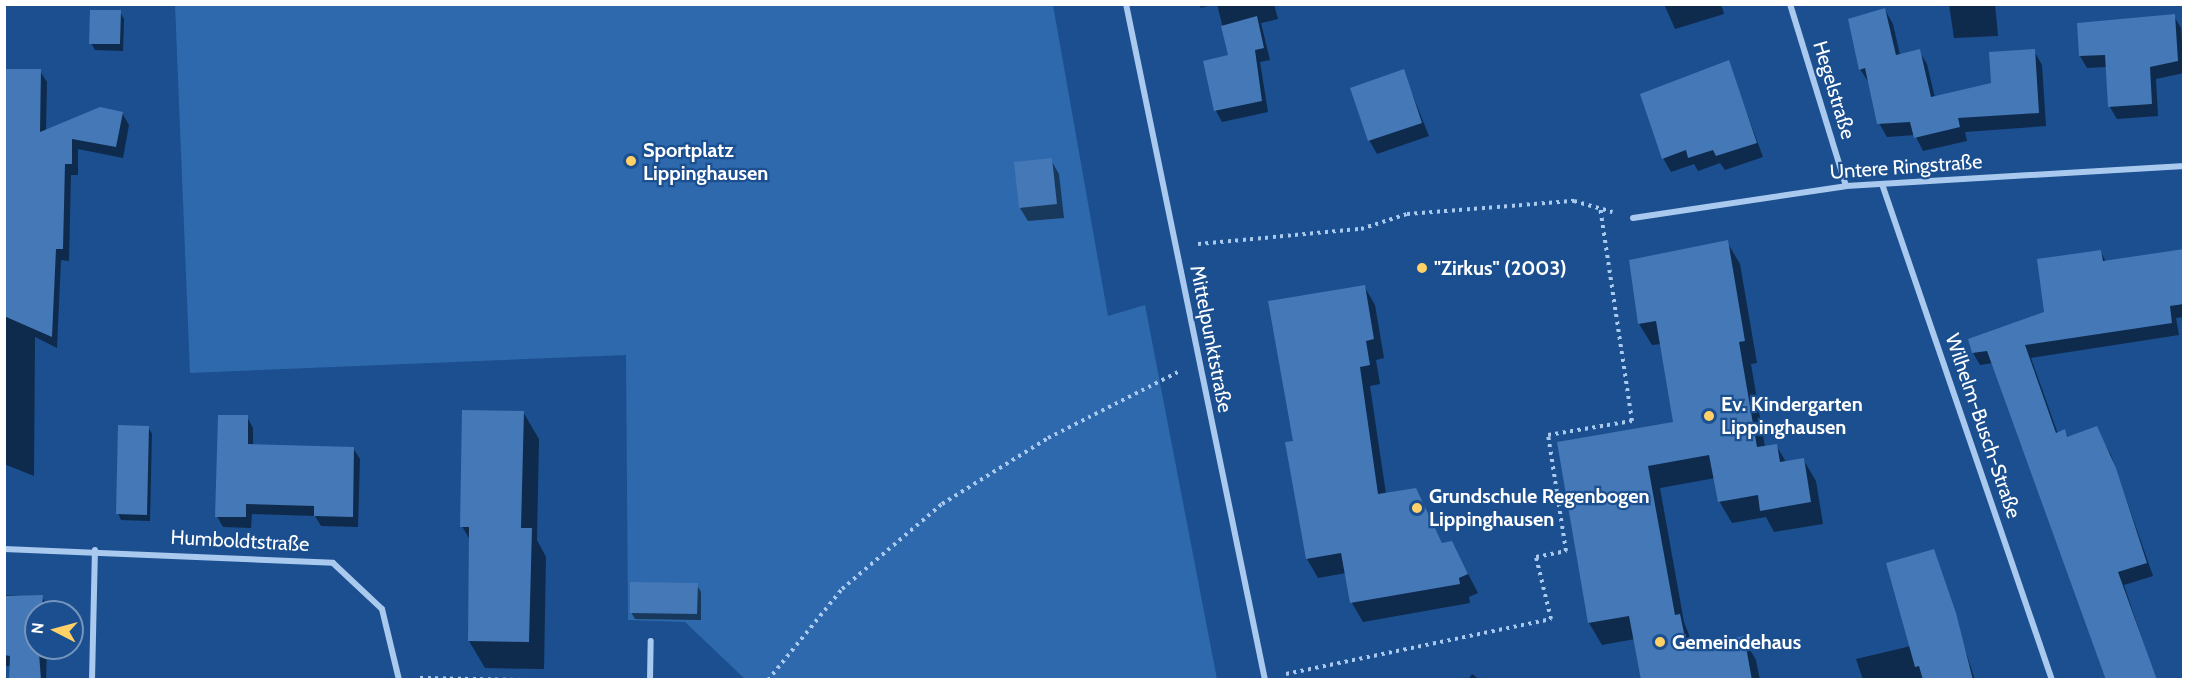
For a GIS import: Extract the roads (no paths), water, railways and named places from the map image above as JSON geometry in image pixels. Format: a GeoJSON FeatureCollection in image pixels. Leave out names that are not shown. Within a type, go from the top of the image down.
{"type":"FeatureCollection","features":[{"type":"Feature","properties":{"kind":"street","name":"Mittelpunktstraße"},"geometry":{"type":"LineString","coordinates":[[1126,4],[1264,679]]}},
{"type":"Feature","properties":{"kind":"street","name":"Hegelstraße"},"geometry":{"type":"LineString","coordinates":[[1790,4],[1846,186]]}},
{"type":"Feature","properties":{"kind":"street","name":"Untere Ringstraße"},"geometry":{"type":"LineString","coordinates":[[1633,218],[1846,186],[2184,166]]}},
{"type":"Feature","properties":{"kind":"street","name":"Wilhelm-Busch-Straße"},"geometry":{"type":"LineString","coordinates":[[1882,184],[2052,680]]}},
{"type":"Feature","properties":{"kind":"street","name":"Humboldtstraße"},"geometry":{"type":"LineString","coordinates":[[4,549],[95,550],[333,563],[382,609],[399,678]]}},
{"type":"Feature","properties":{"kind":"street"},"geometry":{"type":"LineString","coordinates":[[92,680],[95,550]]}},
{"type":"Feature","properties":{"kind":"street"},"geometry":{"type":"LineString","coordinates":[[650,680],[651,641]]}},
{"type":"Feature","properties":{"kind":"place","name":"Sportplatz Lippinghausen"},"geometry":{"type":"Point","coordinates":[631,161]}},
{"type":"Feature","properties":{"kind":"place","name":"\"Zirkus\" (2003)"},"geometry":{"type":"Point","coordinates":[1422,268]}},
{"type":"Feature","properties":{"kind":"place","name":"Ev. Kindergarten Lippinghausen"},"geometry":{"type":"Point","coordinates":[1709,416]}},
{"type":"Feature","properties":{"kind":"place","name":"Grundschule Regenbogen Lippinghausen"},"geometry":{"type":"Point","coordinates":[1417,508]}},
{"type":"Feature","properties":{"kind":"place","name":"Gemeindehaus"},"geometry":{"type":"Point","coordinates":[1660,642]}}]}
